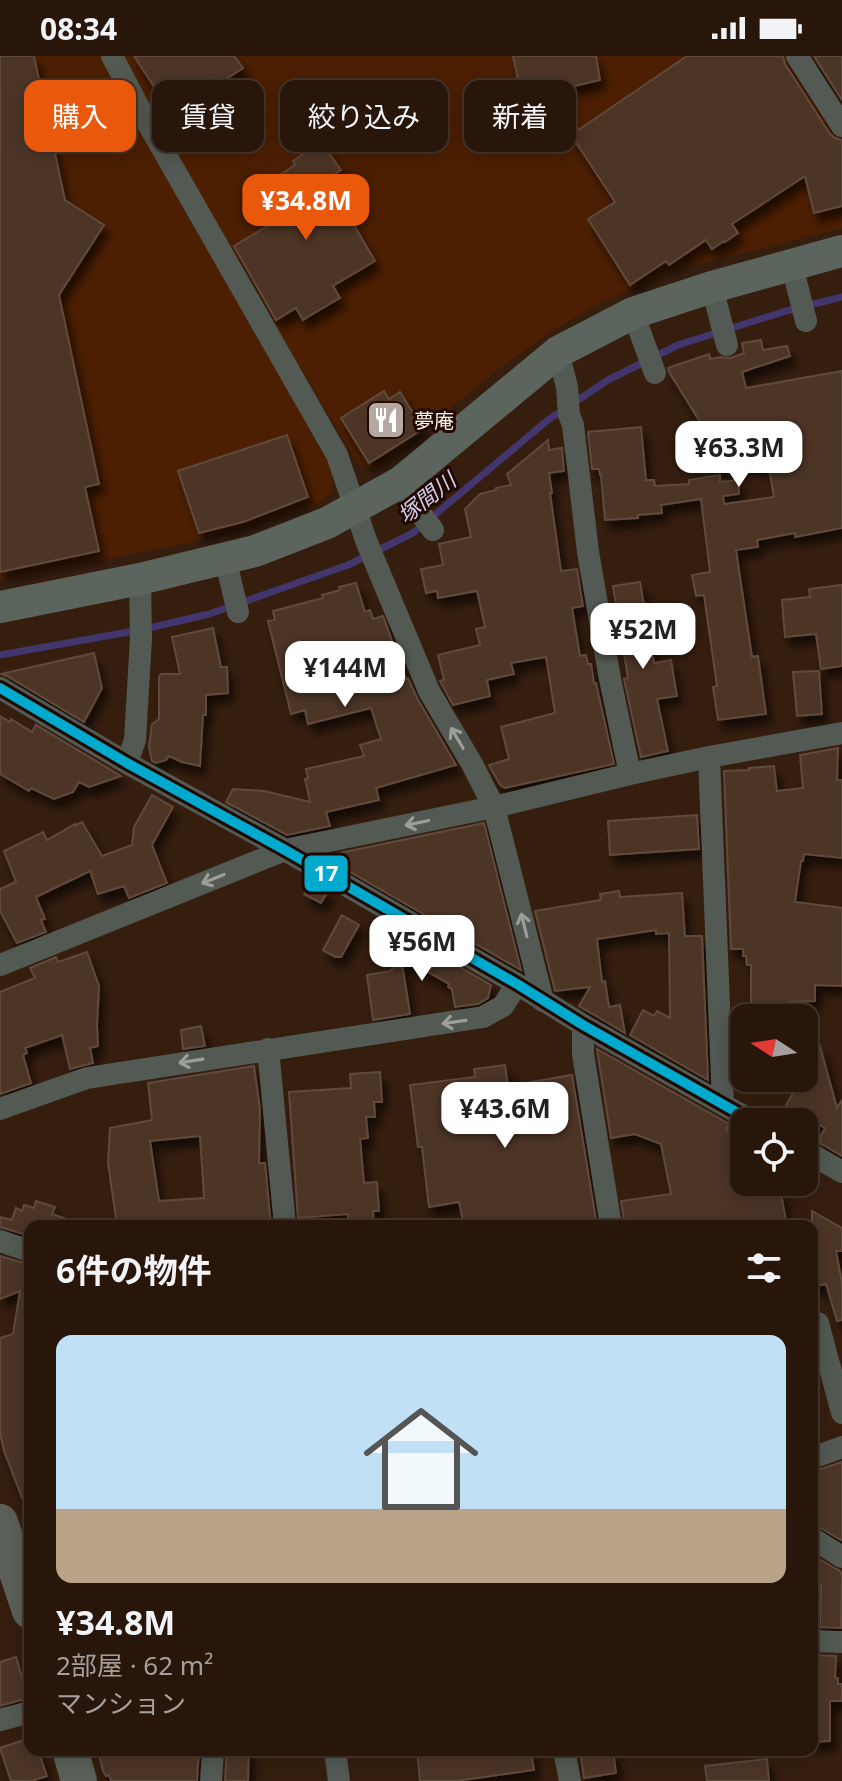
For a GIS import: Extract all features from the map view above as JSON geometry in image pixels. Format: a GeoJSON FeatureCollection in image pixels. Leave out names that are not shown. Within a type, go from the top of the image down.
{"type":"FeatureCollection","features":[{"type":"Feature","properties":{"kind":"main road"},"geometry":{"type":"LineString","coordinates":[[0,1522],[24,1593]]}},
{"type":"Feature","properties":{"kind":"main road"},"geometry":{"type":"LineString","coordinates":[[72,1756],[79,1781]]}},
{"type":"Feature","properties":{"kind":"street"},"geometry":{"type":"LineString","coordinates":[[112,56],[337,455],[371,552],[429,691],[494,807],[543,1001]]}},
{"type":"Feature","properties":{"kind":"street"},"geometry":{"type":"LineString","coordinates":[[797,56],[842,126]]}},
{"type":"Feature","properties":{"kind":"street"},"geometry":{"type":"LineString","coordinates":[[0,607],[141,594],[229,573],[255,551],[313,529],[356,508],[408,493],[558,352],[633,313],[715,301],[796,281],[842,251]]}},
{"type":"Feature","properties":{"kind":"street"},"geometry":{"type":"LineString","coordinates":[[796,281],[806,321]]}},
{"type":"Feature","properties":{"kind":"street"},"geometry":{"type":"LineString","coordinates":[[715,301],[727,345]]}},
{"type":"Feature","properties":{"kind":"street"},"geometry":{"type":"LineString","coordinates":[[633,313],[655,373]]}},
{"type":"Feature","properties":{"kind":"street"},"geometry":{"type":"LineString","coordinates":[[558,352],[573,425],[590,566],[630,774]]}},
{"type":"Feature","properties":{"kind":"street"},"geometry":{"type":"LineString","coordinates":[[408,493],[433,530]]}},
{"type":"Feature","properties":{"kind":"street"},"geometry":{"type":"LineString","coordinates":[[229,573],[238,612]]}},
{"type":"Feature","properties":{"kind":"street"},"geometry":{"type":"LineString","coordinates":[[127,763],[135,740],[141,594]]}},
{"type":"Feature","properties":{"kind":"street"},"geometry":{"type":"LineString","coordinates":[[0,688],[730,1108]]}},
{"type":"Feature","properties":{"kind":"street"},"geometry":{"type":"LineString","coordinates":[[0,965],[285,850],[494,807],[709,757],[842,733]]}},
{"type":"Feature","properties":{"kind":"street"},"geometry":{"type":"LineString","coordinates":[[709,757],[723,1104]]}},
{"type":"Feature","properties":{"kind":"street"},"geometry":{"type":"LineString","coordinates":[[0,1109],[87,1078],[483,1017],[503,1006],[517,984]]}},
{"type":"Feature","properties":{"kind":"street"},"geometry":{"type":"LineString","coordinates":[[583,1025],[583,1054],[610,1220]]}},
{"type":"Feature","properties":{"kind":"street"},"geometry":{"type":"LineString","coordinates":[[268,1049],[284,1220]]}},
{"type":"Feature","properties":{"kind":"street"},"geometry":{"type":"LineString","coordinates":[[818,1158],[842,1172]]}},
{"type":"Feature","properties":{"kind":"street"},"geometry":{"type":"LineString","coordinates":[[0,1241],[24,1249]]}},
{"type":"Feature","properties":{"kind":"street"},"geometry":{"type":"LineString","coordinates":[[818,1323],[842,1413]]}},
{"type":"Feature","properties":{"kind":"street"},"geometry":{"type":"LineString","coordinates":[[818,1456],[842,1447]]}},
{"type":"Feature","properties":{"kind":"street"},"geometry":{"type":"LineString","coordinates":[[818,1542],[842,1557]]}},
{"type":"Feature","properties":{"kind":"street"},"geometry":{"type":"LineString","coordinates":[[818,1641],[842,1642]]}},
{"type":"Feature","properties":{"kind":"street"},"geometry":{"type":"LineString","coordinates":[[0,1720],[24,1714]]}},
{"type":"Feature","properties":{"kind":"street"},"geometry":{"type":"LineString","coordinates":[[211,1781],[213,1756]]}},
{"type":"Feature","properties":{"kind":"street"},"geometry":{"type":"LineString","coordinates":[[336,1756],[339,1781]]}},
{"type":"Feature","properties":{"kind":"street"},"geometry":{"type":"LineString","coordinates":[[565,1756],[570,1781]]}},
{"type":"Feature","properties":{"kind":"shaded area"},"geometry":{"type":"Polygon","coordinates":[[[0,56],[104,56],[117,80],[24,80],[24,152],[136,152],[136,113],[152,142],[152,152],[157,152],[333,474],[332,492],[313,507],[187,543],[0,581],[0,56]]]}},
{"type":"Feature","properties":{"kind":"shaded area"},"geometry":{"type":"Polygon","coordinates":[[[124,56],[784,56],[842,146],[842,228],[676,270],[592,307],[500,368],[430,424],[416,439],[375,469],[359,465],[210,217],[175,152],[264,152],[264,80],[152,80],[152,108],[124,56]]]}},
{"type":"Feature","properties":{"kind":"building"},"geometry":{"type":"Polygon","coordinates":[[[0,56],[34,56],[39,80],[24,80],[24,152],[55,152],[65,200],[104,225],[59,295],[99,484],[85,487],[99,551],[0,572],[0,56]]]}},
{"type":"Feature","properties":{"kind":"building"},"geometry":{"type":"Polygon","coordinates":[[[134,56],[234,56],[243,68],[225,80],[152,80],[152,84],[134,56]]]}},
{"type":"Feature","properties":{"kind":"building"},"geometry":{"type":"Polygon","coordinates":[[[513,56],[596,56],[600,80],[576,86],[576,80],[518,80],[513,56]]]}},
{"type":"Feature","properties":{"kind":"building"},"geometry":{"type":"Polygon","coordinates":[[[687,56],[783,56],[785,64],[830,134],[842,140],[842,206],[814,213],[805,176],[732,224],[738,233],[725,242],[712,249],[706,240],[669,265],[666,261],[630,285],[588,219],[615,202],[576,143],[576,132],[687,56]]]}},
{"type":"Feature","properties":{"kind":"building"},"geometry":{"type":"Polygon","coordinates":[[[814,56],[842,56],[842,100],[814,56]]]}},
{"type":"Feature","properties":{"kind":"building"},"geometry":{"type":"Polygon","coordinates":[[[306,152],[328,152],[341,170],[327,179],[375,261],[333,286],[340,298],[303,320],[296,308],[276,320],[234,246],[296,209],[275,178],[295,165],[293,161],[306,152]]]}},
{"type":"Feature","properties":{"kind":"building"},"geometry":{"type":"Polygon","coordinates":[[[761,340],[763,350],[787,346],[790,356],[742,372],[746,388],[842,371],[842,528],[757,540],[758,547],[736,550],[752,657],[758,656],[766,714],[718,720],[713,687],[717,686],[704,595],[696,596],[692,575],[710,572],[701,499],[661,505],[662,513],[605,520],[601,475],[599,469],[592,469],[588,432],[641,427],[646,480],[654,480],[655,486],[689,484],[689,480],[720,475],[720,482],[738,480],[739,494],[723,496],[724,504],[774,497],[768,463],[758,465],[758,461],[713,467],[702,425],[668,368],[709,354],[710,359],[731,358],[744,353],[742,343],[761,340]]]}},
{"type":"Feature","properties":{"kind":"building"},"geometry":{"type":"Polygon","coordinates":[[[384,391],[389,399],[400,392],[423,429],[369,463],[341,418],[384,391]]]}},
{"type":"Feature","properties":{"kind":"building"},"geometry":{"type":"Polygon","coordinates":[[[287,435],[308,497],[243,522],[199,533],[178,471],[287,435]]]}},
{"type":"Feature","properties":{"kind":"building"},"geometry":{"type":"Polygon","coordinates":[[[548,440],[549,450],[562,448],[564,471],[549,473],[561,571],[577,569],[583,606],[572,608],[580,656],[586,655],[588,664],[591,664],[614,764],[505,788],[489,765],[509,759],[501,727],[555,713],[546,657],[511,663],[514,674],[487,680],[490,696],[453,705],[440,681],[444,680],[438,655],[480,645],[476,629],[485,627],[477,591],[438,598],[437,591],[426,593],[421,569],[443,565],[439,544],[471,537],[465,509],[480,494],[511,485],[507,474],[548,440]]]}},
{"type":"Feature","properties":{"kind":"building"},"geometry":{"type":"Polygon","coordinates":[[[640,582],[654,663],[671,660],[677,696],[657,699],[668,751],[641,757],[624,679],[628,678],[613,586],[640,582]]]}},
{"type":"Feature","properties":{"kind":"building"},"geometry":{"type":"Polygon","coordinates":[[[356,583],[365,612],[370,610],[373,619],[383,616],[406,679],[456,765],[376,788],[379,800],[326,812],[330,826],[287,835],[226,802],[233,789],[264,791],[310,802],[306,769],[364,756],[360,745],[381,739],[371,708],[308,724],[305,710],[291,714],[268,621],[275,620],[273,611],[323,598],[322,595],[340,590],[339,587],[356,583]]]}},
{"type":"Feature","properties":{"kind":"building"},"geometry":{"type":"Polygon","coordinates":[[[842,585],[842,666],[821,669],[816,634],[785,637],[782,600],[810,597],[809,589],[842,585]]]}},
{"type":"Feature","properties":{"kind":"building"},"geometry":{"type":"Polygon","coordinates":[[[213,628],[221,667],[227,667],[228,693],[206,695],[200,766],[169,756],[156,763],[152,761],[149,747],[152,724],[159,719],[159,677],[161,674],[180,674],[172,637],[213,628]]]}},
{"type":"Feature","properties":{"kind":"building"},"geometry":{"type":"Polygon","coordinates":[[[94,653],[102,688],[84,722],[1,674],[94,653]]]}},
{"type":"Feature","properties":{"kind":"building"},"geometry":{"type":"Polygon","coordinates":[[[819,671],[822,714],[797,716],[793,672],[819,671]]]}},
{"type":"Feature","properties":{"kind":"building"},"geometry":{"type":"Polygon","coordinates":[[[0,716],[32,732],[36,725],[121,776],[89,787],[79,782],[73,792],[54,799],[31,788],[29,791],[0,774],[0,716]]]}},
{"type":"Feature","properties":{"kind":"building"},"geometry":{"type":"Polygon","coordinates":[[[838,748],[837,780],[842,780],[842,858],[804,854],[795,902],[842,908],[842,986],[815,985],[815,1001],[751,1004],[751,965],[747,965],[743,949],[731,949],[724,771],[774,766],[777,791],[803,788],[800,755],[838,748]]]}},
{"type":"Feature","properties":{"kind":"building"},"geometry":{"type":"Polygon","coordinates":[[[152,795],[173,807],[152,845],[167,883],[129,898],[124,886],[98,894],[90,871],[36,897],[45,919],[41,920],[46,932],[17,943],[0,911],[0,889],[16,882],[4,851],[43,832],[47,840],[82,822],[102,856],[132,845],[134,827],[152,795]]]}},
{"type":"Feature","properties":{"kind":"building"},"geometry":{"type":"Polygon","coordinates":[[[697,815],[699,849],[610,855],[608,821],[697,815]]]}},
{"type":"Feature","properties":{"kind":"building"},"geometry":{"type":"Polygon","coordinates":[[[484,823],[521,970],[324,857],[325,856],[484,823]]]}},
{"type":"Feature","properties":{"kind":"building"},"geometry":{"type":"Polygon","coordinates":[[[311,881],[328,891],[321,903],[304,894],[311,881]]]}},
{"type":"Feature","properties":{"kind":"building"},"geometry":{"type":"Polygon","coordinates":[[[619,891],[620,897],[682,893],[685,936],[702,936],[708,1080],[630,1035],[643,1010],[654,1016],[657,1011],[670,1018],[669,933],[656,934],[656,930],[597,939],[602,982],[605,981],[609,1007],[620,1005],[625,1033],[579,1006],[590,987],[555,991],[535,911],[601,900],[600,894],[619,891]]]}},
{"type":"Feature","properties":{"kind":"building"},"geometry":{"type":"Polygon","coordinates":[[[342,915],[359,925],[341,957],[335,957],[323,950],[342,915]]]}},
{"type":"Feature","properties":{"kind":"building"},"geometry":{"type":"Polygon","coordinates":[[[410,938],[491,985],[488,998],[478,1004],[455,1007],[449,984],[401,957],[410,1014],[373,1020],[367,975],[391,971],[410,938]]]}},
{"type":"Feature","properties":{"kind":"building"},"geometry":{"type":"Polygon","coordinates":[[[87,952],[99,986],[98,1046],[90,1048],[93,1063],[70,1069],[62,1035],[25,1048],[27,1053],[23,1055],[31,1083],[0,1094],[0,992],[35,978],[30,968],[56,957],[58,962],[87,952]]]}},
{"type":"Feature","properties":{"kind":"building"},"geometry":{"type":"Polygon","coordinates":[[[201,1026],[205,1046],[183,1049],[181,1030],[201,1026]]]}},
{"type":"Feature","properties":{"kind":"building"},"geometry":{"type":"Polygon","coordinates":[[[820,1046],[837,1108],[842,1100],[842,1156],[820,1143],[825,1128],[818,1124],[818,1108],[791,1108],[786,1105],[794,1092],[818,1092],[820,1046]]]}},
{"type":"Feature","properties":{"kind":"building"},"geometry":{"type":"Polygon","coordinates":[[[597,1049],[729,1124],[726,1130],[730,1132],[730,1196],[781,1196],[786,1220],[624,1220],[621,1201],[671,1194],[661,1144],[635,1134],[611,1138],[597,1049]]]}},
{"type":"Feature","properties":{"kind":"building"},"geometry":{"type":"Polygon","coordinates":[[[505,1065],[508,1086],[572,1075],[596,1220],[463,1220],[459,1202],[429,1207],[410,1085],[475,1077],[474,1069],[505,1065]]]}},
{"type":"Feature","properties":{"kind":"building"},"geometry":{"type":"Polygon","coordinates":[[[254,1066],[260,1109],[259,1163],[265,1163],[270,1220],[116,1220],[108,1163],[110,1128],[152,1120],[148,1083],[254,1066]],[[200,1136],[150,1141],[159,1201],[204,1198],[200,1136]]]}},
{"type":"Feature","properties":{"kind":"building"},"geometry":{"type":"Polygon","coordinates":[[[380,1072],[382,1102],[374,1102],[375,1117],[366,1117],[368,1138],[360,1139],[364,1183],[377,1182],[379,1211],[373,1211],[374,1220],[348,1220],[348,1214],[298,1218],[289,1092],[351,1088],[350,1074],[380,1072]]]}},
{"type":"Feature","properties":{"kind":"building"},"geometry":{"type":"Polygon","coordinates":[[[36,1201],[55,1207],[52,1214],[69,1220],[24,1220],[24,1234],[0,1227],[0,1217],[12,1220],[16,1208],[22,1211],[24,1205],[34,1208],[36,1201]]]}},
{"type":"Feature","properties":{"kind":"building"},"geometry":{"type":"Polygon","coordinates":[[[812,1211],[842,1228],[842,1251],[836,1251],[842,1283],[842,1320],[837,1321],[826,1284],[818,1286],[818,1220],[812,1220],[812,1211]]]}},
{"type":"Feature","properties":{"kind":"building"},"geometry":{"type":"Polygon","coordinates":[[[0,1256],[24,1263],[24,1503],[0,1433],[0,1338],[13,1334],[20,1291],[0,1299],[0,1256]]]}},
{"type":"Feature","properties":{"kind":"building"},"geometry":{"type":"Polygon","coordinates":[[[842,1462],[841,1540],[818,1527],[818,1470],[842,1462]]]}},
{"type":"Feature","properties":{"kind":"building"},"geometry":{"type":"Polygon","coordinates":[[[818,1558],[840,1571],[842,1576],[841,1628],[820,1627],[821,1585],[818,1585],[818,1558]]]}},
{"type":"Feature","properties":{"kind":"building"},"geometry":{"type":"Polygon","coordinates":[[[818,1655],[836,1656],[835,1678],[838,1678],[838,1684],[842,1684],[842,1701],[830,1701],[830,1741],[818,1742],[818,1655]]]}},
{"type":"Feature","properties":{"kind":"building"},"geometry":{"type":"Polygon","coordinates":[[[16,1657],[24,1699],[0,1706],[0,1662],[16,1657]]]}},
{"type":"Feature","properties":{"kind":"building"},"geometry":{"type":"Polygon","coordinates":[[[24,1740],[24,1756],[40,1756],[47,1776],[31,1781],[11,1781],[0,1748],[24,1740]]]}},
{"type":"Feature","properties":{"kind":"building"},"geometry":{"type":"Polygon","coordinates":[[[99,1756],[199,1756],[197,1781],[111,1781],[103,1771],[99,1756]]]}},
{"type":"Feature","properties":{"kind":"building"},"geometry":{"type":"Polygon","coordinates":[[[227,1756],[249,1756],[248,1781],[225,1781],[227,1756]]]}},
{"type":"Feature","properties":{"kind":"building"},"geometry":{"type":"Polygon","coordinates":[[[418,1756],[532,1756],[534,1770],[456,1781],[420,1781],[418,1756]]]}},
{"type":"Feature","properties":{"kind":"building"},"geometry":{"type":"Polygon","coordinates":[[[581,1756],[614,1756],[616,1773],[584,1778],[581,1756]]]}},
{"type":"Feature","properties":{"kind":"building"},"geometry":{"type":"Polygon","coordinates":[[[767,1759],[769,1781],[707,1781],[705,1766],[767,1759]]]}},
{"type":"Feature","properties":{"kind":"waterway","name":"塚間川"},"geometry":{"type":"LineString","coordinates":[[0,655],[209,614],[348,565],[413,533],[548,420],[608,380],[678,345],[842,297]]}},
{"type":"Feature","properties":{"kind":"transit line","name":"17"},"geometry":{"type":"LineString","coordinates":[[0,688],[730,1108]]}},
{"type":"Feature","properties":{"kind":"place","name":"夢庵"},"geometry":{"type":"Point","coordinates":[386,420]}}]}
